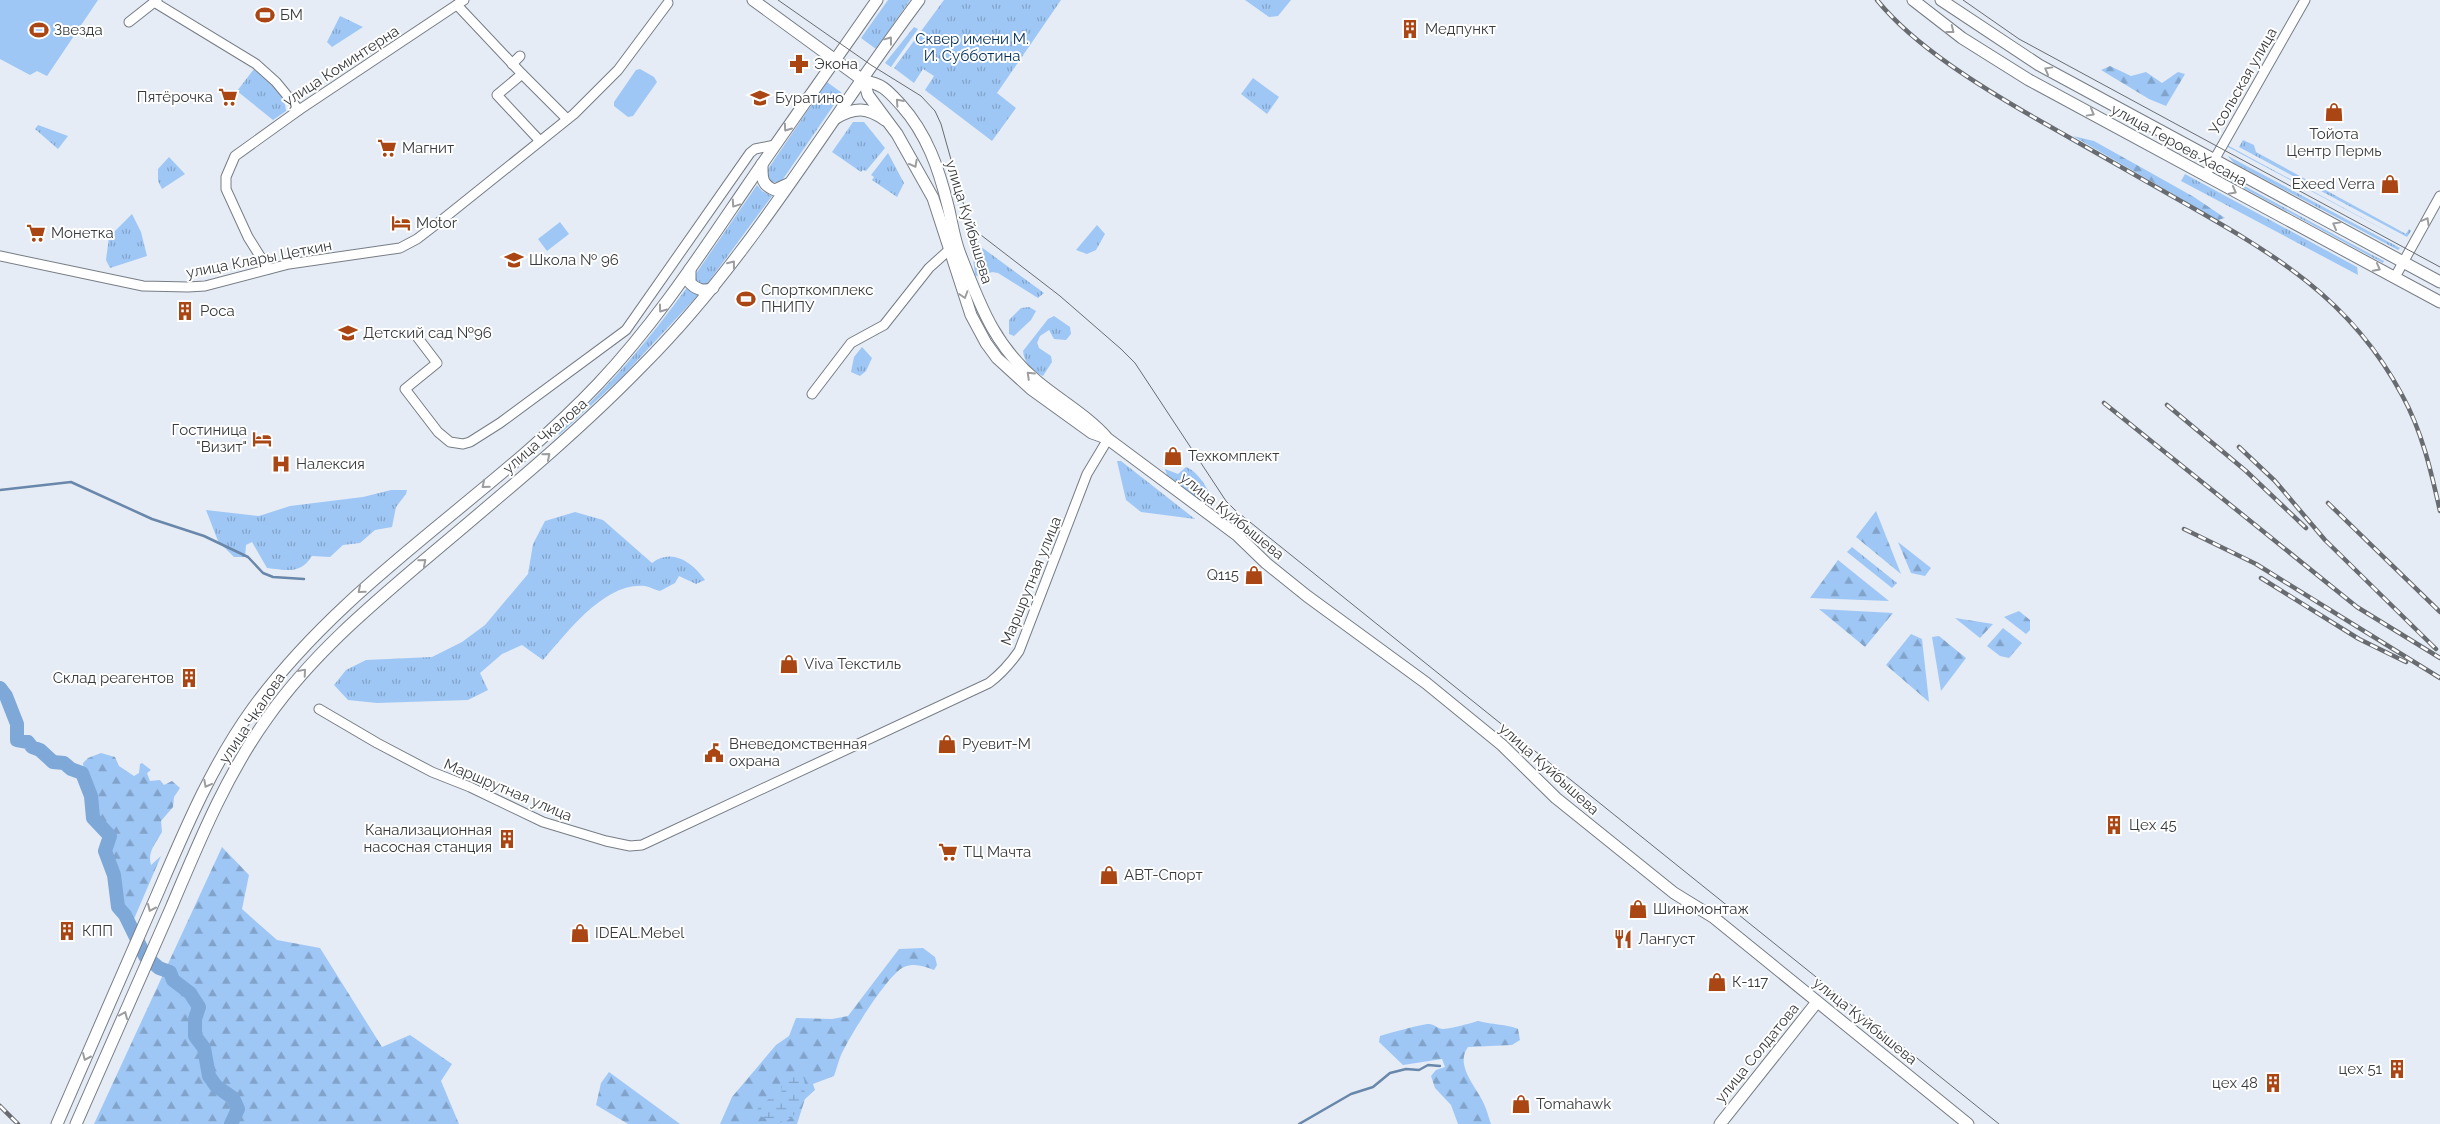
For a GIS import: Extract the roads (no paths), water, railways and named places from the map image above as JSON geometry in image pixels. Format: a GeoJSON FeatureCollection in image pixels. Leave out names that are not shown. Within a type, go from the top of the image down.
{"type":"FeatureCollection","features":[{"type":"Feature","properties":{"kind":"main road","name":"улица Куйбышева"},"geometry":{"type":"LineString","coordinates":[[753,0],[862,80],[879,84],[906,111],[925,139],[942,183],[958,250],[981,309],[995,336],[1005,350],[1037,381],[1097,426],[1108,439],[1237,535],[1266,563],[1308,596],[1426,683],[1502,746],[1556,798],[1674,893],[1713,917],[1968,1124]]}},
{"type":"Feature","properties":{"kind":"main road","name":"улица Чкалова"},"geometry":{"type":"LineString","coordinates":[[57,1124],[195,806],[228,746],[251,711],[298,651],[346,603],[554,426],[596,386],[631,348],[690,269],[877,0]]}},
{"type":"Feature","properties":{"kind":"main road","name":"улица Чкалова"},"geometry":{"type":"LineString","coordinates":[[76,1124],[212,813],[243,754],[288,690],[310,664],[358,617],[565,441],[648,361],[713,288],[919,0]]}},
{"type":"Feature","properties":{"kind":"main road","name":"улица Героев Хасана"},"geometry":{"type":"LineString","coordinates":[[1913,0],[1962,38],[1995,59],[2205,176],[2440,302]]}},
{"type":"Feature","properties":{"kind":"main road","name":"улица Героев Хасана"},"geometry":{"type":"LineString","coordinates":[[1941,0],[2039,65],[2440,282]]}},
{"type":"Feature","properties":{"kind":"main road","name":"улица Куйбышева"},"geometry":{"type":"LineString","coordinates":[[862,80],[868,95],[889,122],[933,198],[971,315],[986,343],[997,358],[1039,394],[1092,433],[1108,439]]}},
{"type":"Feature","properties":{"kind":"main road"},"geometry":{"type":"LineString","coordinates":[[833,120],[850,111],[863,108],[889,122]]}},
{"type":"Feature","properties":{"kind":"main road"},"geometry":{"type":"LineString","coordinates":[[762,164],[762,181],[768,188],[775,190],[789,184]]}},
{"type":"Feature","properties":{"kind":"main road"},"geometry":{"type":"LineString","coordinates":[[690,269],[690,283],[705,291],[713,288]]}},
{"type":"Feature","properties":{"kind":"main road","name":"улица Солдатова"},"geometry":{"type":"LineString","coordinates":[[1720,1124],[1818,1002]]}},
{"type":"Feature","properties":{"kind":"street","name":"Усольская улица"},"geometry":{"type":"LineString","coordinates":[[2205,176],[2305,0]]}},
{"type":"Feature","properties":{"kind":"street"},"geometry":{"type":"LineString","coordinates":[[129,22],[155,1],[256,64],[276,82],[299,110]]}},
{"type":"Feature","properties":{"kind":"street"},"geometry":{"type":"LineString","coordinates":[[460,3],[512,64],[567,119]]}},
{"type":"Feature","properties":{"kind":"street","name":"улица Коминтерна"},"geometry":{"type":"LineString","coordinates":[[268,269],[248,237],[226,189],[226,177],[235,156],[299,110],[460,3]]}},
{"type":"Feature","properties":{"kind":"street","name":"улица Клары Цеткин"},"geometry":{"type":"LineString","coordinates":[[0,256],[143,286],[205,286],[268,269],[400,248],[444,219],[540,142],[598,91],[618,70],[668,3]]}},
{"type":"Feature","properties":{"kind":"street"},"geometry":{"type":"LineString","coordinates":[[512,64],[520,56]]}},
{"type":"Feature","properties":{"kind":"street"},"geometry":{"type":"LineString","coordinates":[[522,74],[497,95],[540,142]]}},
{"type":"Feature","properties":{"kind":"street"},"geometry":{"type":"LineString","coordinates":[[418,338],[437,363],[405,389],[445,439],[456,444],[470,442],[500,423],[626,330],[755,149],[775,145]]}},
{"type":"Feature","properties":{"kind":"street"},"geometry":{"type":"LineString","coordinates":[[2395,277],[2440,196]]}},
{"type":"Feature","properties":{"kind":"street"},"geometry":{"type":"LineString","coordinates":[[812,394],[851,343],[884,325],[929,268],[950,248]]}},
{"type":"Feature","properties":{"kind":"street"},"geometry":{"type":"LineString","coordinates":[[626,330],[631,348]]}},
{"type":"Feature","properties":{"kind":"street","name":"Маршрутная улица"},"geometry":{"type":"LineString","coordinates":[[319,709],[424,769],[470,787],[532,817],[577,834],[630,846],[642,845],[974,690],[997,677],[1008,667],[1019,651],[1087,474],[1108,439]]}},
{"type":"Feature","properties":{"kind":"waterway"},"geometry":{"type":"LineString","coordinates":[[0,490],[71,482],[152,519],[204,536],[248,557],[263,573],[273,577],[304,579]]}},
{"type":"Feature","properties":{"kind":"waterway"},"geometry":{"type":"LineString","coordinates":[[0,688],[6,696],[17,724],[17,740],[28,742],[53,762],[64,763],[71,769],[82,773],[91,796],[93,818],[110,836],[105,851],[114,875],[118,907],[125,915],[145,956],[159,968],[170,972],[173,980],[190,993],[199,1007],[195,1019],[195,1036],[204,1048],[209,1076],[216,1086],[233,1098],[238,1109],[231,1124]]}},
{"type":"Feature","properties":{"kind":"waterway"},"geometry":{"type":"LineString","coordinates":[[1299,1124],[1351,1094],[1373,1087],[1390,1073],[1406,1069],[1419,1070],[1428,1065],[1440,1066]]}},
{"type":"Feature","properties":{"kind":"tram line"},"geometry":{"type":"LineString","coordinates":[[778,0],[871,65],[921,96],[935,111],[941,124],[966,213],[977,232],[1060,296],[1135,363],[1226,501],[1235,510],[1999,1124]]}},
{"type":"Feature","properties":{"kind":"tram line"},"geometry":{"type":"LineString","coordinates":[[1963,0],[2019,39],[2440,267]]}},
{"type":"Feature","properties":{"kind":"railway"},"geometry":{"type":"LineString","coordinates":[[1877,0],[1910,34],[1972,80],[2246,239],[2277,259],[2333,304],[2358,331],[2381,361],[2402,395],[2420,437],[2440,511]]}},
{"type":"Feature","properties":{"kind":"railway"},"geometry":{"type":"LineString","coordinates":[[2104,403],[2357,607],[2440,658]]}},
{"type":"Feature","properties":{"kind":"railway"},"geometry":{"type":"LineString","coordinates":[[2167,405],[2246,471],[2306,528]]}},
{"type":"Feature","properties":{"kind":"railway"},"geometry":{"type":"LineString","coordinates":[[2239,447],[2275,481],[2325,540],[2436,649]]}},
{"type":"Feature","properties":{"kind":"railway"},"geometry":{"type":"LineString","coordinates":[[2328,503],[2440,612]]}},
{"type":"Feature","properties":{"kind":"railway"},"geometry":{"type":"LineString","coordinates":[[2184,529],[2256,564],[2440,678]]}},
{"type":"Feature","properties":{"kind":"railway"},"geometry":{"type":"LineString","coordinates":[[2261,578],[2359,639],[2406,662]]}},
{"type":"Feature","properties":{"kind":"railway"},"geometry":{"type":"LineString","coordinates":[[0,1106],[18,1124]]}},
{"type":"Feature","properties":{"kind":"place","name":"БМ"},"geometry":{"type":"Point","coordinates":[265,15]}},
{"type":"Feature","properties":{"kind":"place","name":"Медпункт"},"geometry":{"type":"Point","coordinates":[1410,29]}},
{"type":"Feature","properties":{"kind":"place","name":"Звезда"},"geometry":{"type":"Point","coordinates":[39,30]}},
{"type":"Feature","properties":{"kind":"place","name":"Экона"},"geometry":{"type":"Point","coordinates":[799,64]}},
{"type":"Feature","properties":{"kind":"place","name":"Пятёрочка"},"geometry":{"type":"Point","coordinates":[228,97]}},
{"type":"Feature","properties":{"kind":"place","name":"Буратино"},"geometry":{"type":"Point","coordinates":[760,98]}},
{"type":"Feature","properties":{"kind":"place","name":"Тойота Центр Пермь"},"geometry":{"type":"Point","coordinates":[2334,112]}},
{"type":"Feature","properties":{"kind":"place","name":"Магнит"},"geometry":{"type":"Point","coordinates":[387,148]}},
{"type":"Feature","properties":{"kind":"place","name":"Exeed Verra"},"geometry":{"type":"Point","coordinates":[2390,184]}},
{"type":"Feature","properties":{"kind":"place","name":"Motor"},"geometry":{"type":"Point","coordinates":[401,223]}},
{"type":"Feature","properties":{"kind":"place","name":"Монетка"},"geometry":{"type":"Point","coordinates":[36,233]}},
{"type":"Feature","properties":{"kind":"place","name":"Школа № 96"},"geometry":{"type":"Point","coordinates":[514,260]}},
{"type":"Feature","properties":{"kind":"place","name":"Спорткомплекс ПНИПУ"},"geometry":{"type":"Point","coordinates":[746,299]}},
{"type":"Feature","properties":{"kind":"place","name":"Роса"},"geometry":{"type":"Point","coordinates":[185,311]}},
{"type":"Feature","properties":{"kind":"place","name":"Детский сад №96"},"geometry":{"type":"Point","coordinates":[348,333]}},
{"type":"Feature","properties":{"kind":"place","name":"Гостиница \"Визит\""},"geometry":{"type":"Point","coordinates":[262,439]}},
{"type":"Feature","properties":{"kind":"place","name":"Техкомплект"},"geometry":{"type":"Point","coordinates":[1173,456]}},
{"type":"Feature","properties":{"kind":"place","name":"Налексия"},"geometry":{"type":"Point","coordinates":[281,464]}},
{"type":"Feature","properties":{"kind":"place","name":"Q115"},"geometry":{"type":"Point","coordinates":[1254,575]}},
{"type":"Feature","properties":{"kind":"place","name":"Viva Текстиль"},"geometry":{"type":"Point","coordinates":[789,664]}},
{"type":"Feature","properties":{"kind":"place","name":"Склад реагентов"},"geometry":{"type":"Point","coordinates":[189,678]}},
{"type":"Feature","properties":{"kind":"place","name":"Руевит-М"},"geometry":{"type":"Point","coordinates":[947,744]}},
{"type":"Feature","properties":{"kind":"place","name":"Вневедомственная охрана"},"geometry":{"type":"Point","coordinates":[714,753]}},
{"type":"Feature","properties":{"kind":"place","name":"Цех 45"},"geometry":{"type":"Point","coordinates":[2114,825]}},
{"type":"Feature","properties":{"kind":"place","name":"Канализационная насосная станция"},"geometry":{"type":"Point","coordinates":[507,839]}},
{"type":"Feature","properties":{"kind":"place","name":"ТЦ Мачта"},"geometry":{"type":"Point","coordinates":[948,852]}},
{"type":"Feature","properties":{"kind":"place","name":"АВТ-Спорт"},"geometry":{"type":"Point","coordinates":[1109,875]}},
{"type":"Feature","properties":{"kind":"place","name":"Шиномонтаж"},"geometry":{"type":"Point","coordinates":[1638,909]}},
{"type":"Feature","properties":{"kind":"place","name":"КПП"},"geometry":{"type":"Point","coordinates":[67,931]}},
{"type":"Feature","properties":{"kind":"place","name":"IDEAL.Mebel"},"geometry":{"type":"Point","coordinates":[580,933]}},
{"type":"Feature","properties":{"kind":"place","name":"Лангуст"},"geometry":{"type":"Point","coordinates":[1623,939]}},
{"type":"Feature","properties":{"kind":"place","name":"К-117"},"geometry":{"type":"Point","coordinates":[1717,982]}},
{"type":"Feature","properties":{"kind":"place","name":"цех 51"},"geometry":{"type":"Point","coordinates":[2397,1069]}},
{"type":"Feature","properties":{"kind":"place","name":"цех 48"},"geometry":{"type":"Point","coordinates":[2273,1083]}},
{"type":"Feature","properties":{"kind":"place","name":"Tomahawk"},"geometry":{"type":"Point","coordinates":[1521,1104]}},
{"type":"Feature","properties":{"kind":"park label","name":"Сквер имени М. И. Субботина"},"geometry":{"type":"Point","coordinates":[972,48]}}]}
